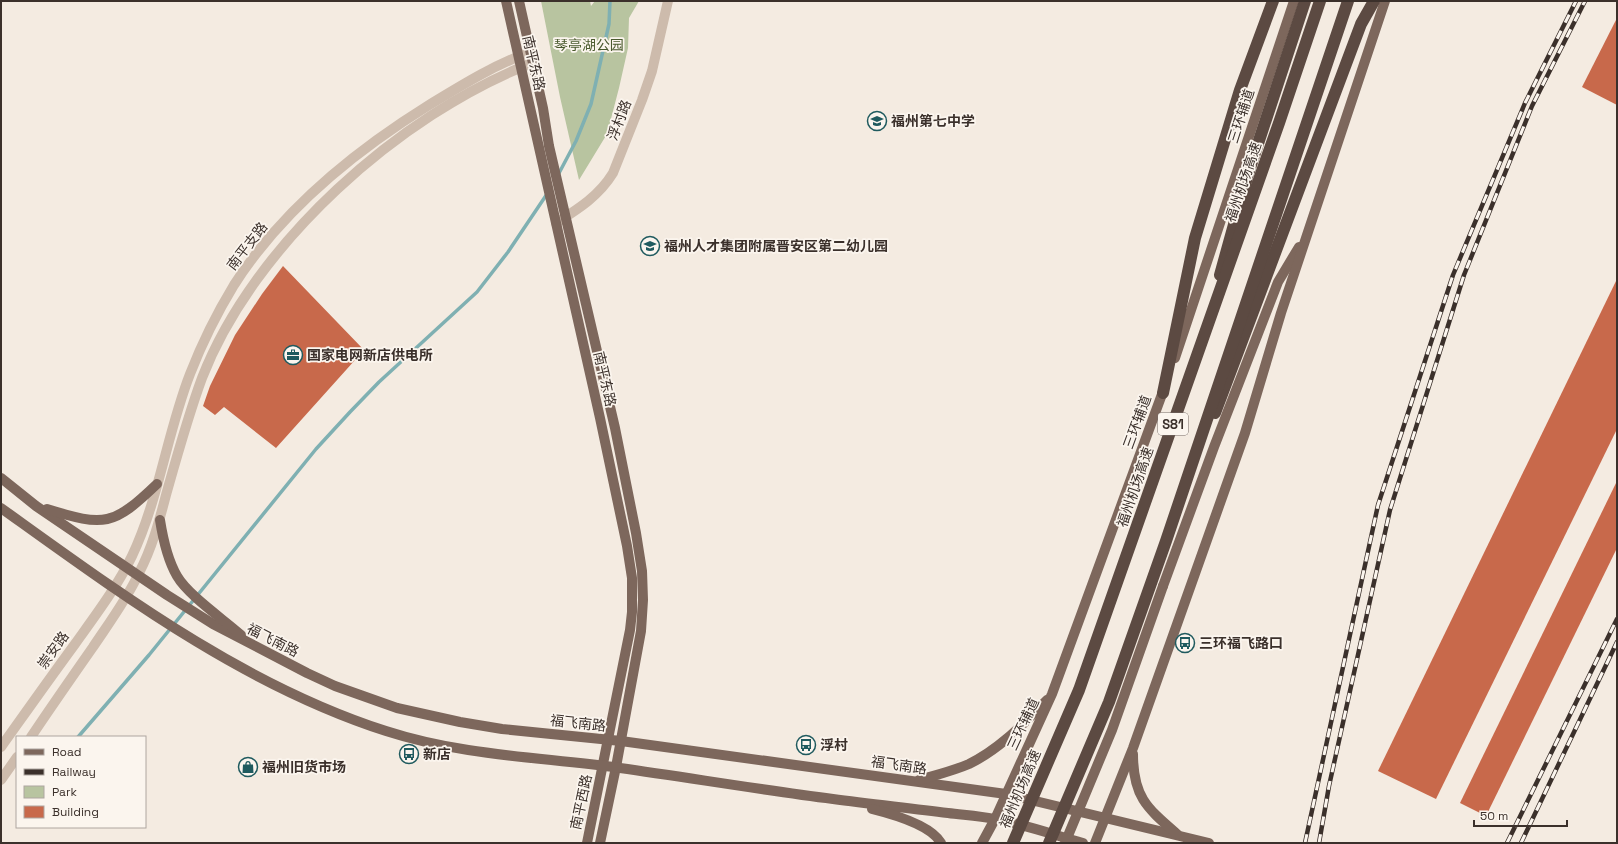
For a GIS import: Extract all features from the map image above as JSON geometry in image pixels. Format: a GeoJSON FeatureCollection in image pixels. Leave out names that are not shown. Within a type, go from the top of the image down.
{"type":"FeatureCollection","features":[{"type":"Feature","properties":{"kind":"highway"},"geometry":{"type":"LineString","coordinates":[[1163,393],[1195,238],[1240,90],[1273,1]]}},
{"type":"Feature","properties":{"kind":"highway"},"geometry":{"type":"LineString","coordinates":[[1199,351],[1248,174],[1305,1]]}},
{"type":"Feature","properties":{"kind":"highway","name":"福州机场高速"},"geometry":{"type":"LineString","coordinates":[[1013,843],[1079,690],[1279,124],[1320,1]]}},
{"type":"Feature","properties":{"kind":"highway","name":"S81"},"geometry":{"type":"LineString","coordinates":[[1049,843],[1109,702],[1166,541],[1348,1]]}},
{"type":"Feature","properties":{"kind":"highway"},"geometry":{"type":"LineString","coordinates":[[1166,541],[1359,32],[1374,1]]}},
{"type":"Feature","properties":{"kind":"main road","name":"南平东路"},"geometry":{"type":"LineString","coordinates":[[506,1],[600,418],[627,546],[632,578],[632,612],[630,630],[602,767]]}},
{"type":"Feature","properties":{"kind":"main road","name":"南平东路"},"geometry":{"type":"LineString","coordinates":[[519,1],[543,108],[549,146],[615,428],[642,571],[643,600],[641,632],[616,767]]}},
{"type":"Feature","properties":{"kind":"main road","name":"三环辅道"},"geometry":{"type":"LineString","coordinates":[[982,843],[995,819],[1052,694],[1163,393],[1294,1]]}},
{"type":"Feature","properties":{"kind":"main road"},"geometry":{"type":"LineString","coordinates":[[1095,843],[1106,819],[1133,748],[1245,433],[1281,313],[1385,1]]}},
{"type":"Feature","properties":{"kind":"main road"},"geometry":{"type":"LineString","coordinates":[[1065,843],[1112,730],[1211,454],[1278,282],[1310,228]]}},
{"type":"Feature","properties":{"kind":"main road","name":"福飞南路"},"geometry":{"type":"LineString","coordinates":[[1,478],[36,506],[138,576],[212,624],[335,686],[397,708],[453,721],[502,729],[620,741],[1006,794],[1209,843]]}},
{"type":"Feature","properties":{"kind":"main road"},"geometry":{"type":"LineString","coordinates":[[36,506],[78,519],[90,521],[112,519],[134,506],[157,484]]}},
{"type":"Feature","properties":{"kind":"main road"},"geometry":{"type":"LineString","coordinates":[[1,508],[126,597],[199,643],[279,688],[321,707],[386,731],[420,741],[466,750],[602,767],[616,767],[832,799],[995,819],[1083,843]]}},
{"type":"Feature","properties":{"kind":"main road"},"geometry":{"type":"LineString","coordinates":[[160,520],[170,562],[178,576],[191,592],[253,646]]}},
{"type":"Feature","properties":{"kind":"main road"},"geometry":{"type":"LineString","coordinates":[[915,781],[969,763],[994,749],[1015,732],[1052,694]]}},
{"type":"Feature","properties":{"kind":"main road"},"geometry":{"type":"LineString","coordinates":[[1133,748],[1133,768],[1139,793],[1146,806],[1178,836]]}},
{"type":"Feature","properties":{"kind":"main road","name":"南平西路"},"geometry":{"type":"LineString","coordinates":[[587,843],[602,767]]}},
{"type":"Feature","properties":{"kind":"main road","name":"南平西路"},"geometry":{"type":"LineString","coordinates":[[600,843],[616,767]]}},
{"type":"Feature","properties":{"kind":"main road"},"geometry":{"type":"LineString","coordinates":[[832,799],[890,814],[920,825],[939,839],[941,843]]}},
{"type":"Feature","properties":{"kind":"street","name":"浮村路"},"geometry":{"type":"LineString","coordinates":[[555,219],[566,217],[600,191],[613,173],[640,106],[652,71],[668,1]]}},
{"type":"Feature","properties":{"kind":"street","name":"南平支路"},"geometry":{"type":"LineString","coordinates":[[126,567],[138,540],[157,484],[183,393],[203,344],[216,316],[235,283],[270,238],[298,207],[330,176],[391,128],[471,79],[530,52]]}},
{"type":"Feature","properties":{"kind":"street","name":"南平支路"},"geometry":{"type":"LineString","coordinates":[[138,576],[150,552],[190,413],[212,356],[245,297],[279,251],[295,232],[328,200],[393,142],[437,111],[475,88],[532,63]]}},
{"type":"Feature","properties":{"kind":"street","name":"崇安路"},"geometry":{"type":"LineString","coordinates":[[1,747],[113,588],[126,567]]}},
{"type":"Feature","properties":{"kind":"street"},"geometry":{"type":"LineString","coordinates":[[32,736],[126,597],[138,576]]}},
{"type":"Feature","properties":{"kind":"street"},"geometry":{"type":"LineString","coordinates":[[2,779],[16,758]]}},
{"type":"Feature","properties":{"kind":"green space","name":"琴亭湖公园"},"geometry":{"type":"Polygon","coordinates":[[[541,1],[590,1],[591,6],[595,1],[639,1],[629,18],[628,48],[607,134],[579,180],[560,97],[541,1]]]}},
{"type":"Feature","properties":{"kind":"building"},"geometry":{"type":"Polygon","coordinates":[[[1617,18],[1617,105],[1582,87],[1617,18]]]}},
{"type":"Feature","properties":{"kind":"building","name":"国家电网新店供电所"},"geometry":{"type":"Polygon","coordinates":[[[283,266],[364,350],[276,448],[224,407],[215,415],[203,406],[210,386],[235,335],[262,294],[283,266]]]}},
{"type":"Feature","properties":{"kind":"building"},"geometry":{"type":"Polygon","coordinates":[[[1617,279],[1617,429],[1436,799],[1378,771],[1617,279]]]}},
{"type":"Feature","properties":{"kind":"building"},"geometry":{"type":"Polygon","coordinates":[[[1617,481],[1617,548],[1486,816],[1460,803],[1617,481]]]}},
{"type":"Feature","properties":{"kind":"waterway"},"geometry":{"type":"LineString","coordinates":[[558,175],[576,141],[591,104],[609,24],[610,1]]}},
{"type":"Feature","properties":{"kind":"waterway"},"geometry":{"type":"LineString","coordinates":[[79,736],[149,655],[316,449],[379,382],[477,292],[508,252],[547,194]]}},
{"type":"Feature","properties":{"kind":"railway"},"geometry":{"type":"LineString","coordinates":[[1305,843],[1378,505],[1453,275],[1525,103],[1576,1]]}},
{"type":"Feature","properties":{"kind":"railway"},"geometry":{"type":"LineString","coordinates":[[1319,843],[1329,786],[1390,510],[1464,275],[1532,106],[1585,1]]}},
{"type":"Feature","properties":{"kind":"railway"},"geometry":{"type":"LineString","coordinates":[[1507,843],[1617,619]]}},
{"type":"Feature","properties":{"kind":"railway"},"geometry":{"type":"LineString","coordinates":[[1521,843],[1617,642]]}},
{"type":"Feature","properties":{"kind":"place","name":"福州第七中学"},"geometry":{"type":"Point","coordinates":[877,121]}},
{"type":"Feature","properties":{"kind":"place","name":"福州人才集团附属晋安区第二幼儿园"},"geometry":{"type":"Point","coordinates":[650,246]}},
{"type":"Feature","properties":{"kind":"place","name":"国家电网新店供电所"},"geometry":{"type":"Point","coordinates":[293,355]}},
{"type":"Feature","properties":{"kind":"place","name":"三环福飞路口"},"geometry":{"type":"Point","coordinates":[1185,643]}},
{"type":"Feature","properties":{"kind":"place","name":"浮村"},"geometry":{"type":"Point","coordinates":[806,745]}},
{"type":"Feature","properties":{"kind":"place","name":"新店"},"geometry":{"type":"Point","coordinates":[409,754]}},
{"type":"Feature","properties":{"kind":"place","name":"福州旧货市场"},"geometry":{"type":"Point","coordinates":[248,767]}}]}
